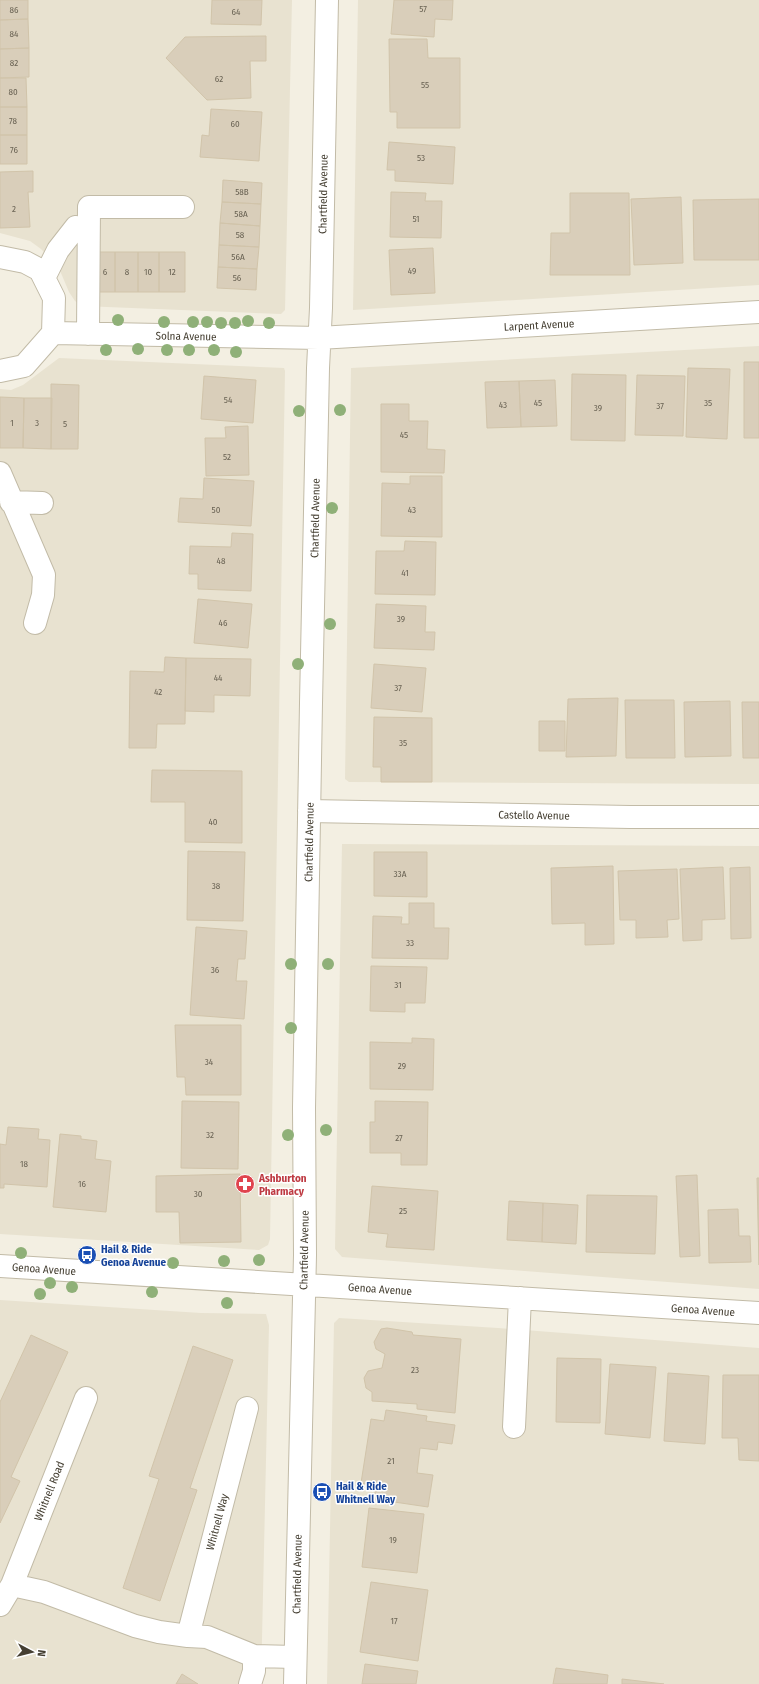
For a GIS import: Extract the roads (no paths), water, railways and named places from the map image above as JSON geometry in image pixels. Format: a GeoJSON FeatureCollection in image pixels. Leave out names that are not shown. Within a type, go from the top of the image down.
{"type":"FeatureCollection","features":[{"type":"Feature","properties":{"kind":"street","name":"Chartfield Avenue"},"geometry":{"type":"LineString","coordinates":[[295,1684],[304,1284],[304,1108],[309,811],[319,338],[322,300],[327,0]]}},
{"type":"Feature","properties":{"kind":"street"},"geometry":{"type":"LineString","coordinates":[[88,334],[90,207],[183,207]]}},
{"type":"Feature","properties":{"kind":"street"},"geometry":{"type":"LineString","coordinates":[[44,278],[58,250],[76,227]]}},
{"type":"Feature","properties":{"kind":"street"},"geometry":{"type":"LineString","coordinates":[[0,257],[25,262],[40,270],[54,298],[53,333],[24,366],[0,371]]}},
{"type":"Feature","properties":{"kind":"street","name":"Larpent Avenue"},"geometry":{"type":"LineString","coordinates":[[319,338],[759,312]]}},
{"type":"Feature","properties":{"kind":"street","name":"Solna Avenue"},"geometry":{"type":"LineString","coordinates":[[53,333],[319,338]]}},
{"type":"Feature","properties":{"kind":"street"},"geometry":{"type":"LineString","coordinates":[[0,473],[11,502],[44,575],[43,595],[36,623]]}},
{"type":"Feature","properties":{"kind":"street"},"geometry":{"type":"LineString","coordinates":[[11,502],[42,503]]}},
{"type":"Feature","properties":{"kind":"street","name":"Castello Avenue"},"geometry":{"type":"LineString","coordinates":[[309,811],[637,817],[759,817]]}},
{"type":"Feature","properties":{"kind":"street","name":"Genoa Avenue"},"geometry":{"type":"LineString","coordinates":[[0,1266],[759,1313]]}},
{"type":"Feature","properties":{"kind":"street"},"geometry":{"type":"LineString","coordinates":[[514,1426],[520,1298]]}},
{"type":"Feature","properties":{"kind":"street","name":"Whitnell Road"},"geometry":{"type":"LineString","coordinates":[[12,1585],[86,1398]]}},
{"type":"Feature","properties":{"kind":"street","name":"Whitnell Way"},"geometry":{"type":"LineString","coordinates":[[188,1636],[247,1408]]}},
{"type":"Feature","properties":{"kind":"street"},"geometry":{"type":"LineString","coordinates":[[0,1605],[12,1585],[44,1592],[135,1626],[159,1632],[208,1638],[254,1656],[295,1658]]}},
{"type":"Feature","properties":{"kind":"street"},"geometry":{"type":"LineString","coordinates":[[250,1684],[254,1671],[254,1656]]}},
{"type":"Feature","properties":{"kind":"place","name":"Ashburton Pharmacy"},"geometry":{"type":"Point","coordinates":[245,1184]}},
{"type":"Feature","properties":{"kind":"place","name":"Hail & Ride Genoa Avenue"},"geometry":{"type":"Point","coordinates":[87,1255]}},
{"type":"Feature","properties":{"kind":"place","name":"Hail & Ride Whitnell Way"},"geometry":{"type":"Point","coordinates":[322,1492]}}]}
